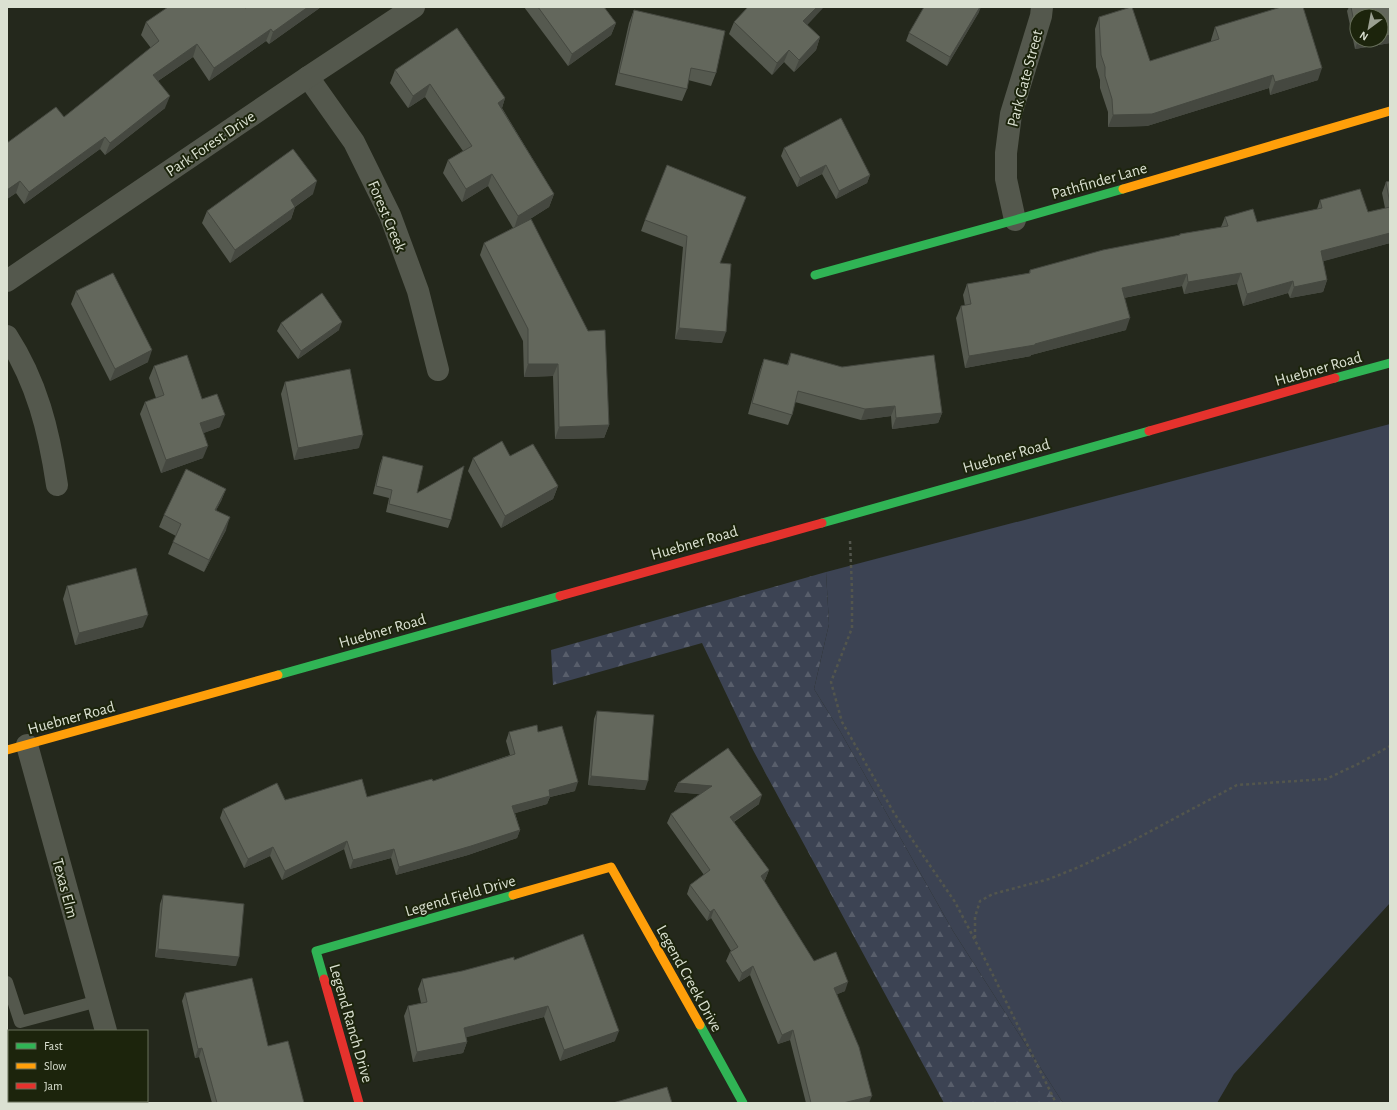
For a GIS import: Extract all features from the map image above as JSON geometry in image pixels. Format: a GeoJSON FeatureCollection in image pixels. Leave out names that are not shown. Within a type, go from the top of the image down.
{"type":"FeatureCollection","features":[{"type":"Feature","properties":{"kind":"main road","name":"Pathfinder Lane"},"geometry":{"type":"LineString","coordinates":[[815,276],[1015,220],[1390,111]]}},
{"type":"Feature","properties":{"kind":"main road","name":"Huebner Road"},"geometry":{"type":"LineString","coordinates":[[17,748],[1390,363]]}},
{"type":"Feature","properties":{"kind":"main road","name":"Legend Field Drive"},"geometry":{"type":"LineString","coordinates":[[316,951],[611,868]]}},
{"type":"Feature","properties":{"kind":"main road","name":"Legend Creek Drive"},"geometry":{"type":"LineString","coordinates":[[611,868],[743,1103]]}},
{"type":"Feature","properties":{"kind":"main road","name":"Legend Ranch Drive"},"geometry":{"type":"LineString","coordinates":[[316,951],[359,1103]]}},
{"type":"Feature","properties":{"kind":"street","name":"Park Forest Drive"},"geometry":{"type":"LineString","coordinates":[[7,282],[308,77],[414,7]]}},
{"type":"Feature","properties":{"kind":"street","name":"Park Gate Street"},"geometry":{"type":"LineString","coordinates":[[1015,220],[1006,179],[1006,153],[1011,114],[1042,7]]}},
{"type":"Feature","properties":{"kind":"street","name":"Forest Creek"},"geometry":{"type":"LineString","coordinates":[[308,77],[354,142],[390,215],[418,291],[438,370]]}},
{"type":"Feature","properties":{"kind":"street"},"geometry":{"type":"LineString","coordinates":[[7,336],[16,349],[32,381],[44,415],[52,450],[57,485]]}},
{"type":"Feature","properties":{"kind":"street","name":"Texas Elm"},"geometry":{"type":"LineString","coordinates":[[17,748],[98,1001],[106,1030]]}},
{"type":"Feature","properties":{"kind":"lane"},"geometry":{"type":"LineString","coordinates":[[7,982],[20,1022],[98,1001]]}},
{"type":"Feature","properties":{"kind":"path"},"geometry":{"type":"LineString","coordinates":[[849,514],[852,628],[831,682],[842,722],[894,813],[955,902],[1056,1103]]}},
{"type":"Feature","properties":{"kind":"path"},"geometry":{"type":"LineString","coordinates":[[974,939],[975,917],[980,901],[993,894],[1049,879],[1079,867],[1121,847],[1237,785],[1326,779],[1358,764],[1390,746]]}},
{"type":"Feature","properties":{"kind":"green space"},"geometry":{"type":"Polygon","coordinates":[[[1390,424],[1390,903],[1234,1074],[1217,1103],[1063,1103],[953,931],[840,731],[814,689],[829,624],[826,572],[1390,424]]]}},
{"type":"Feature","properties":{"kind":"green space"},"geometry":{"type":"Polygon","coordinates":[[[826,572],[829,624],[814,689],[840,731],[953,931],[1063,1103],[944,1103],[753,750],[702,643],[553,685],[551,650],[826,572]]]}},
{"type":"Feature","properties":{"kind":"building"},"geometry":{"type":"Polygon","coordinates":[[[168,7],[308,7],[273,32],[271,29],[214,68],[197,44],[153,75],[170,96],[110,143],[105,137],[29,192],[20,181],[7,190],[7,143],[56,107],[64,117],[159,41],[146,22],[168,7]]]}},
{"type":"Feature","properties":{"kind":"building"},"geometry":{"type":"Polygon","coordinates":[[[538,7],[604,7],[616,23],[572,54],[538,7]]]}},
{"type":"Feature","properties":{"kind":"building"},"geometry":{"type":"Polygon","coordinates":[[[748,7],[817,7],[803,21],[820,37],[799,60],[789,50],[777,63],[734,22],[748,7]]]}},
{"type":"Feature","properties":{"kind":"building"},"geometry":{"type":"Polygon","coordinates":[[[924,7],[980,7],[950,57],[909,33],[924,7]]]}},
{"type":"Feature","properties":{"kind":"building"},"geometry":{"type":"Polygon","coordinates":[[[1132,7],[1150,61],[1219,39],[1215,27],[1281,7],[1303,7],[1322,68],[1275,82],[1273,75],[1152,114],[1113,115],[1112,99],[1105,76],[1105,67],[1101,55],[1099,17],[1132,7]]]}},
{"type":"Feature","properties":{"kind":"building"},"geometry":{"type":"Polygon","coordinates":[[[1390,7],[1390,35],[1389,8],[1351,8],[1390,7]]]}},
{"type":"Feature","properties":{"kind":"building"},"geometry":{"type":"Polygon","coordinates":[[[634,10],[725,31],[716,73],[691,68],[687,89],[619,73],[634,10]]]}},
{"type":"Feature","properties":{"kind":"building"},"geometry":{"type":"Polygon","coordinates":[[[457,28],[505,98],[498,103],[554,194],[518,216],[492,174],[466,189],[448,160],[472,146],[430,84],[413,96],[395,70],[457,28]]]}},
{"type":"Feature","properties":{"kind":"building"},"geometry":{"type":"Polygon","coordinates":[[[841,118],[870,175],[839,191],[826,165],[800,178],[784,148],[841,118]]]}},
{"type":"Feature","properties":{"kind":"building"},"geometry":{"type":"Polygon","coordinates":[[[293,149],[317,181],[291,200],[295,207],[235,250],[207,211],[293,149]]]}},
{"type":"Feature","properties":{"kind":"building"},"geometry":{"type":"Polygon","coordinates":[[[667,165],[746,197],[720,263],[731,264],[726,332],[679,328],[687,236],[645,220],[667,165]]]}},
{"type":"Feature","properties":{"kind":"building"},"geometry":{"type":"Polygon","coordinates":[[[1390,181],[1390,204],[1386,182],[1390,181]]]}},
{"type":"Feature","properties":{"kind":"building"},"geometry":{"type":"Polygon","coordinates":[[[1360,189],[1368,212],[1390,207],[1390,233],[1321,251],[1327,280],[1294,287],[1293,281],[1247,294],[1241,273],[1188,282],[1187,274],[1122,288],[1130,318],[1035,345],[969,356],[961,306],[971,304],[967,284],[1030,273],[1030,270],[1103,250],[1228,226],[1225,217],[1253,209],[1257,222],[1322,208],[1320,200],[1360,189]]]}},
{"type":"Feature","properties":{"kind":"building"},"geometry":{"type":"Polygon","coordinates":[[[531,219],[588,331],[605,330],[609,425],[559,427],[558,364],[528,364],[528,329],[484,243],[531,219]]]}},
{"type":"Feature","properties":{"kind":"building"},"geometry":{"type":"Polygon","coordinates":[[[113,273],[152,350],[115,369],[76,291],[113,273]]]}},
{"type":"Feature","properties":{"kind":"building"},"geometry":{"type":"Polygon","coordinates":[[[322,293],[342,322],[301,351],[281,323],[322,293]]]}},
{"type":"Feature","properties":{"kind":"building"},"geometry":{"type":"Polygon","coordinates":[[[791,353],[842,367],[934,355],[942,413],[896,418],[895,406],[865,409],[798,391],[792,415],[752,403],[764,359],[788,365],[791,353]]]}},
{"type":"Feature","properties":{"kind":"building"},"geometry":{"type":"Polygon","coordinates":[[[187,355],[202,399],[217,394],[225,415],[200,423],[208,446],[166,460],[145,402],[164,395],[154,366],[187,355]]]}},
{"type":"Feature","properties":{"kind":"building"},"geometry":{"type":"Polygon","coordinates":[[[350,369],[363,435],[298,448],[285,382],[350,369]]]}},
{"type":"Feature","properties":{"kind":"building"},"geometry":{"type":"Polygon","coordinates":[[[502,441],[510,456],[533,444],[558,486],[505,516],[473,458],[502,441]]]}},
{"type":"Feature","properties":{"kind":"building"},"geometry":{"type":"Polygon","coordinates":[[[383,456],[423,466],[417,493],[464,466],[451,520],[389,504],[392,490],[376,486],[383,456]]]}},
{"type":"Feature","properties":{"kind":"building"},"geometry":{"type":"Polygon","coordinates":[[[186,469],[226,489],[215,510],[230,517],[209,560],[173,542],[181,524],[164,515],[186,469]]]}},
{"type":"Feature","properties":{"kind":"building"},"geometry":{"type":"Polygon","coordinates":[[[136,568],[148,615],[79,633],[67,586],[136,568]]]}},
{"type":"Feature","properties":{"kind":"building"},"geometry":{"type":"Polygon","coordinates":[[[597,711],[654,715],[648,781],[591,776],[597,711]]]}},
{"type":"Feature","properties":{"kind":"building"},"geometry":{"type":"Polygon","coordinates":[[[537,725],[538,732],[562,726],[578,782],[549,790],[550,796],[512,806],[520,830],[399,867],[394,849],[353,860],[347,841],[285,871],[273,847],[248,859],[223,809],[277,783],[285,800],[362,779],[367,797],[432,779],[433,781],[515,754],[509,732],[537,725]]]}},
{"type":"Feature","properties":{"kind":"building"},"geometry":{"type":"Polygon","coordinates":[[[728,748],[762,795],[730,817],[769,870],[761,876],[814,961],[836,952],[848,982],[834,988],[859,1047],[872,1096],[843,1103],[811,1103],[793,1030],[782,1035],[753,966],[742,973],[730,952],[738,947],[714,909],[710,912],[690,885],[710,870],[671,814],[712,786],[678,783],[728,748]]]}},
{"type":"Feature","properties":{"kind":"building"},"geometry":{"type":"Polygon","coordinates":[[[163,895],[244,904],[239,957],[158,949],[163,895]]]}},
{"type":"Feature","properties":{"kind":"building"},"geometry":{"type":"Polygon","coordinates":[[[583,934],[619,1031],[564,1050],[548,1006],[464,1028],[467,1042],[417,1052],[408,1006],[427,1002],[422,979],[462,971],[514,957],[514,960],[583,934]]]}},
{"type":"Feature","properties":{"kind":"building"},"geometry":{"type":"Polygon","coordinates":[[[252,978],[268,1046],[288,1041],[304,1103],[217,1103],[202,1048],[198,1049],[185,993],[252,978]]]}},
{"type":"Feature","properties":{"kind":"building"},"geometry":{"type":"Polygon","coordinates":[[[667,1087],[672,1103],[613,1103],[667,1087]]]}},
{"type":"Feature","properties":{"kind":"traffic: fast"},"geometry":{"type":"LineString","coordinates":[[815,275],[1123,189]]}},
{"type":"Feature","properties":{"kind":"traffic: fast"},"geometry":{"type":"LineString","coordinates":[[1335,378],[1390,363]]}},
{"type":"Feature","properties":{"kind":"traffic: fast"},"geometry":{"type":"LineString","coordinates":[[822,523],[1149,431]]}},
{"type":"Feature","properties":{"kind":"traffic: fast"},"geometry":{"type":"LineString","coordinates":[[278,675],[560,596]]}},
{"type":"Feature","properties":{"kind":"traffic: fast"},"geometry":{"type":"LineString","coordinates":[[324,979],[316,951],[513,895]]}},
{"type":"Feature","properties":{"kind":"traffic: fast"},"geometry":{"type":"LineString","coordinates":[[700,1025],[743,1103]]}},
{"type":"Feature","properties":{"kind":"traffic: slow"},"geometry":{"type":"LineString","coordinates":[[1123,189],[1390,111]]}},
{"type":"Feature","properties":{"kind":"traffic: slow"},"geometry":{"type":"LineString","coordinates":[[7,750],[278,675]]}},
{"type":"Feature","properties":{"kind":"traffic: slow"},"geometry":{"type":"LineString","coordinates":[[513,895],[611,867],[700,1025]]}},
{"type":"Feature","properties":{"kind":"traffic: jam"},"geometry":{"type":"LineString","coordinates":[[1149,431],[1335,378]]}},
{"type":"Feature","properties":{"kind":"traffic: jam"},"geometry":{"type":"LineString","coordinates":[[560,596],[822,523]]}},
{"type":"Feature","properties":{"kind":"traffic: jam"},"geometry":{"type":"LineString","coordinates":[[324,979],[359,1103]]}}]}
